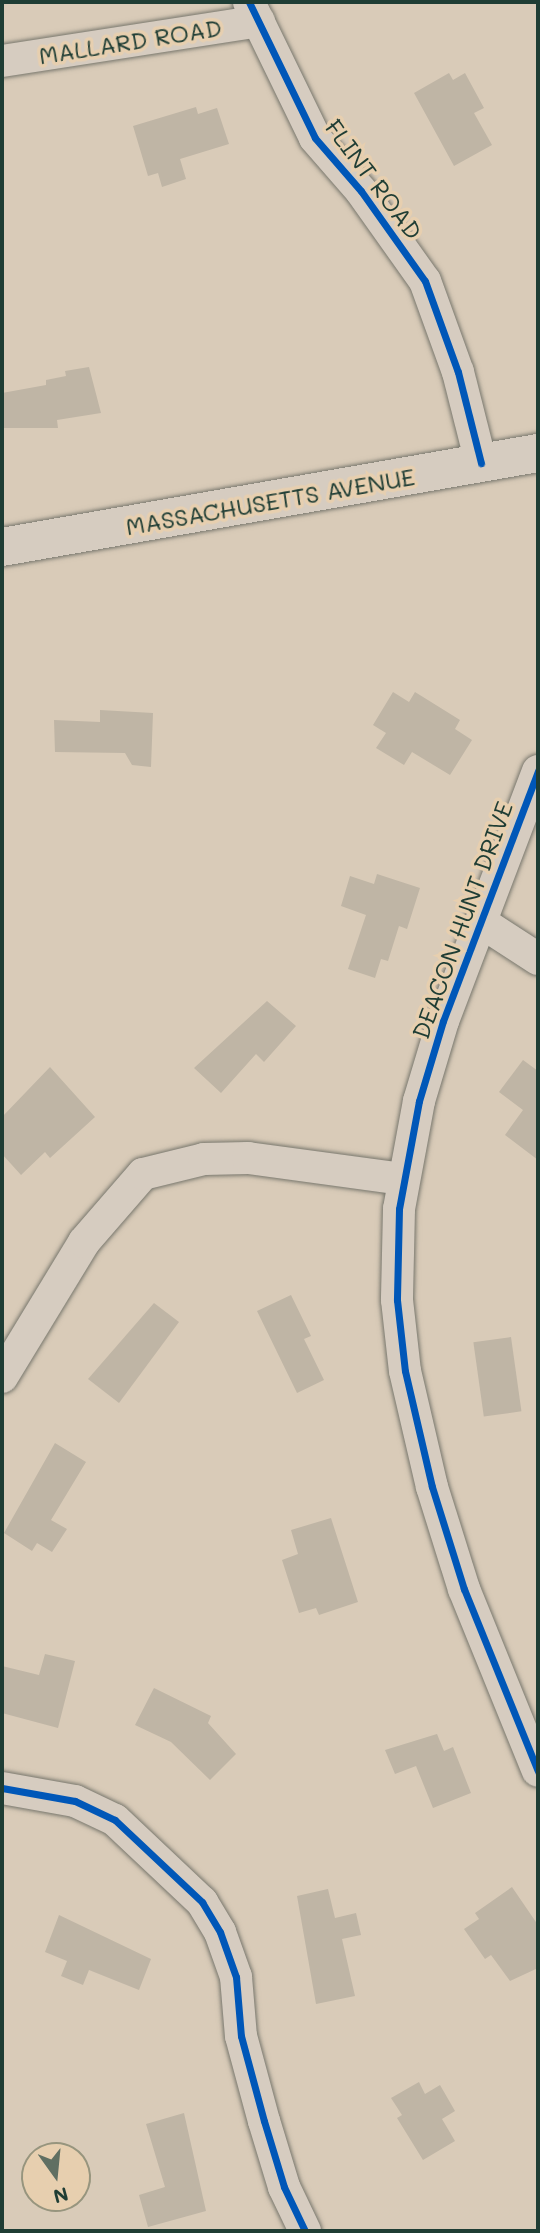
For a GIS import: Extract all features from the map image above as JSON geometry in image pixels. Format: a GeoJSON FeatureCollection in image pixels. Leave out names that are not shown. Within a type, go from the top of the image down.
{"type":"FeatureCollection","features":[{"type":"Feature","properties":{"kind":"main road","name":"MASSACHUSETTS AVENUE"},"geometry":{"type":"LineString","coordinates":[[2,547],[538,453]]}},
{"type":"Feature","properties":{"kind":"street","name":"MALLARD ROAD"},"geometry":{"type":"LineString","coordinates":[[2,61],[254,11]]}},
{"type":"Feature","properties":{"kind":"street","name":"FLINT ROAD"},"geometry":{"type":"LineString","coordinates":[[254,11],[315,138],[361,191],[425,281],[458,372],[481,463]]}},
{"type":"Feature","properties":{"kind":"street","name":"DEACON HUNT DRIVE"},"geometry":{"type":"LineString","coordinates":[[538,771],[423,1088],[399,1209],[397,1300],[408,1384],[432,1487],[464,1589],[538,1771]]}},
{"type":"Feature","properties":{"kind":"street"},"geometry":{"type":"LineString","coordinates":[[481,922],[538,959]]}},
{"type":"Feature","properties":{"kind":"street"},"geometry":{"type":"LineString","coordinates":[[2,1377],[84,1242],[143,1174],[204,1159],[248,1158],[404,1179]]}},
{"type":"Feature","properties":{"kind":"street"},"geometry":{"type":"LineString","coordinates":[[2,1788],[75,1801],[115,1820],[202,1902],[220,1932],[236,1977],[241,2036],[264,2121],[284,2187],[306,2231]]}},
{"type":"Feature","properties":{"kind":"building"},"geometry":{"type":"Polygon","coordinates":[[[449,73],[453,80],[465,73],[484,108],[474,113],[492,145],[454,166],[414,93],[449,73]]]}},
{"type":"Feature","properties":{"kind":"building"},"geometry":{"type":"Polygon","coordinates":[[[196,107],[198,114],[217,108],[229,144],[180,159],[186,179],[162,187],[158,173],[148,176],[133,126],[196,107]]]}},
{"type":"Feature","properties":{"kind":"building"},"geometry":{"type":"Polygon","coordinates":[[[89,367],[101,413],[57,420],[58,428],[2,428],[2,393],[46,385],[46,380],[66,376],[65,371],[89,367]]]}},
{"type":"Feature","properties":{"kind":"building"},"geometry":{"type":"Polygon","coordinates":[[[393,692],[409,702],[415,692],[460,720],[455,729],[472,740],[450,775],[412,752],[404,765],[376,748],[386,733],[373,725],[393,692]]]}},
{"type":"Feature","properties":{"kind":"building"},"geometry":{"type":"Polygon","coordinates":[[[100,710],[153,713],[151,767],[132,765],[125,753],[55,752],[54,720],[100,722],[100,710]]]}},
{"type":"Feature","properties":{"kind":"building"},"geometry":{"type":"Polygon","coordinates":[[[377,874],[420,888],[407,929],[399,926],[388,961],[381,959],[375,978],[348,969],[366,915],[341,906],[350,876],[374,884],[377,874]]]}},
{"type":"Feature","properties":{"kind":"building"},"geometry":{"type":"Polygon","coordinates":[[[267,1001],[296,1026],[264,1062],[256,1054],[221,1093],[194,1068],[267,1001]]]}},
{"type":"Feature","properties":{"kind":"building"},"geometry":{"type":"Polygon","coordinates":[[[523,1060],[538,1071],[538,1160],[505,1135],[523,1110],[499,1092],[523,1060]]]}},
{"type":"Feature","properties":{"kind":"building"},"geometry":{"type":"Polygon","coordinates":[[[50,1067],[95,1117],[50,1158],[45,1152],[21,1175],[2,1154],[2,1117],[50,1067]]]}},
{"type":"Feature","properties":{"kind":"building"},"geometry":{"type":"Polygon","coordinates":[[[291,1295],[311,1336],[304,1339],[324,1380],[297,1393],[257,1311],[291,1295]]]}},
{"type":"Feature","properties":{"kind":"building"},"geometry":{"type":"Polygon","coordinates":[[[154,1303],[179,1322],[119,1403],[88,1379],[154,1303]]]}},
{"type":"Feature","properties":{"kind":"building"},"geometry":{"type":"Polygon","coordinates":[[[511,1337],[521,1411],[484,1417],[473,1342],[511,1337]]]}},
{"type":"Feature","properties":{"kind":"building"},"geometry":{"type":"Polygon","coordinates":[[[55,1443],[86,1462],[51,1520],[67,1529],[52,1552],[37,1543],[32,1551],[4,1533],[55,1443]]]}},
{"type":"Feature","properties":{"kind":"building"},"geometry":{"type":"Polygon","coordinates":[[[331,1518],[358,1602],[319,1615],[316,1608],[299,1613],[282,1560],[298,1554],[291,1530],[331,1518]]]}},
{"type":"Feature","properties":{"kind":"building"},"geometry":{"type":"Polygon","coordinates":[[[45,1654],[75,1661],[58,1728],[2,1713],[2,1666],[39,1675],[45,1654]]]}},
{"type":"Feature","properties":{"kind":"building"},"geometry":{"type":"Polygon","coordinates":[[[154,1688],[211,1716],[208,1723],[236,1754],[210,1780],[171,1742],[135,1725],[154,1688]]]}},
{"type":"Feature","properties":{"kind":"building"},"geometry":{"type":"Polygon","coordinates":[[[437,1734],[444,1751],[453,1747],[471,1793],[433,1808],[416,1766],[395,1774],[385,1750],[437,1734]]]}},
{"type":"Feature","properties":{"kind":"building"},"geometry":{"type":"Polygon","coordinates":[[[512,1887],[538,1925],[538,1968],[510,1981],[491,1955],[485,1959],[464,1929],[479,1919],[475,1913],[512,1887]]]}},
{"type":"Feature","properties":{"kind":"building"},"geometry":{"type":"Polygon","coordinates":[[[328,1889],[335,1918],[356,1913],[361,1935],[342,1939],[355,1996],[316,2004],[297,1896],[328,1889]]]}},
{"type":"Feature","properties":{"kind":"building"},"geometry":{"type":"Polygon","coordinates":[[[59,1915],[151,1959],[139,1990],[89,1970],[83,1985],[61,1976],[67,1961],[45,1952],[59,1915]]]}},
{"type":"Feature","properties":{"kind":"building"},"geometry":{"type":"Polygon","coordinates":[[[419,2082],[425,2094],[440,2085],[455,2111],[442,2119],[455,2141],[423,2160],[397,2118],[402,2115],[391,2098],[419,2082]]]}},
{"type":"Feature","properties":{"kind":"building"},"geometry":{"type":"Polygon","coordinates":[[[184,2113],[206,2211],[148,2227],[139,2195],[165,2187],[146,2124],[184,2113]]]}},
{"type":"Feature","properties":{"kind":"cycle path"},"geometry":{"type":"LineString","coordinates":[[249,2],[315,138],[361,191],[425,281],[458,372],[481,463]]}},
{"type":"Feature","properties":{"kind":"cycle path"},"geometry":{"type":"LineString","coordinates":[[538,771],[443,1021],[419,1101],[399,1209],[397,1300],[405,1371],[432,1487],[464,1589],[538,1771]]}},
{"type":"Feature","properties":{"kind":"cycle path"},"geometry":{"type":"LineString","coordinates":[[2,1788],[75,1801],[115,1820],[202,1902],[220,1932],[236,1977],[241,2036],[264,2121],[284,2187],[305,2231]]}}]}
